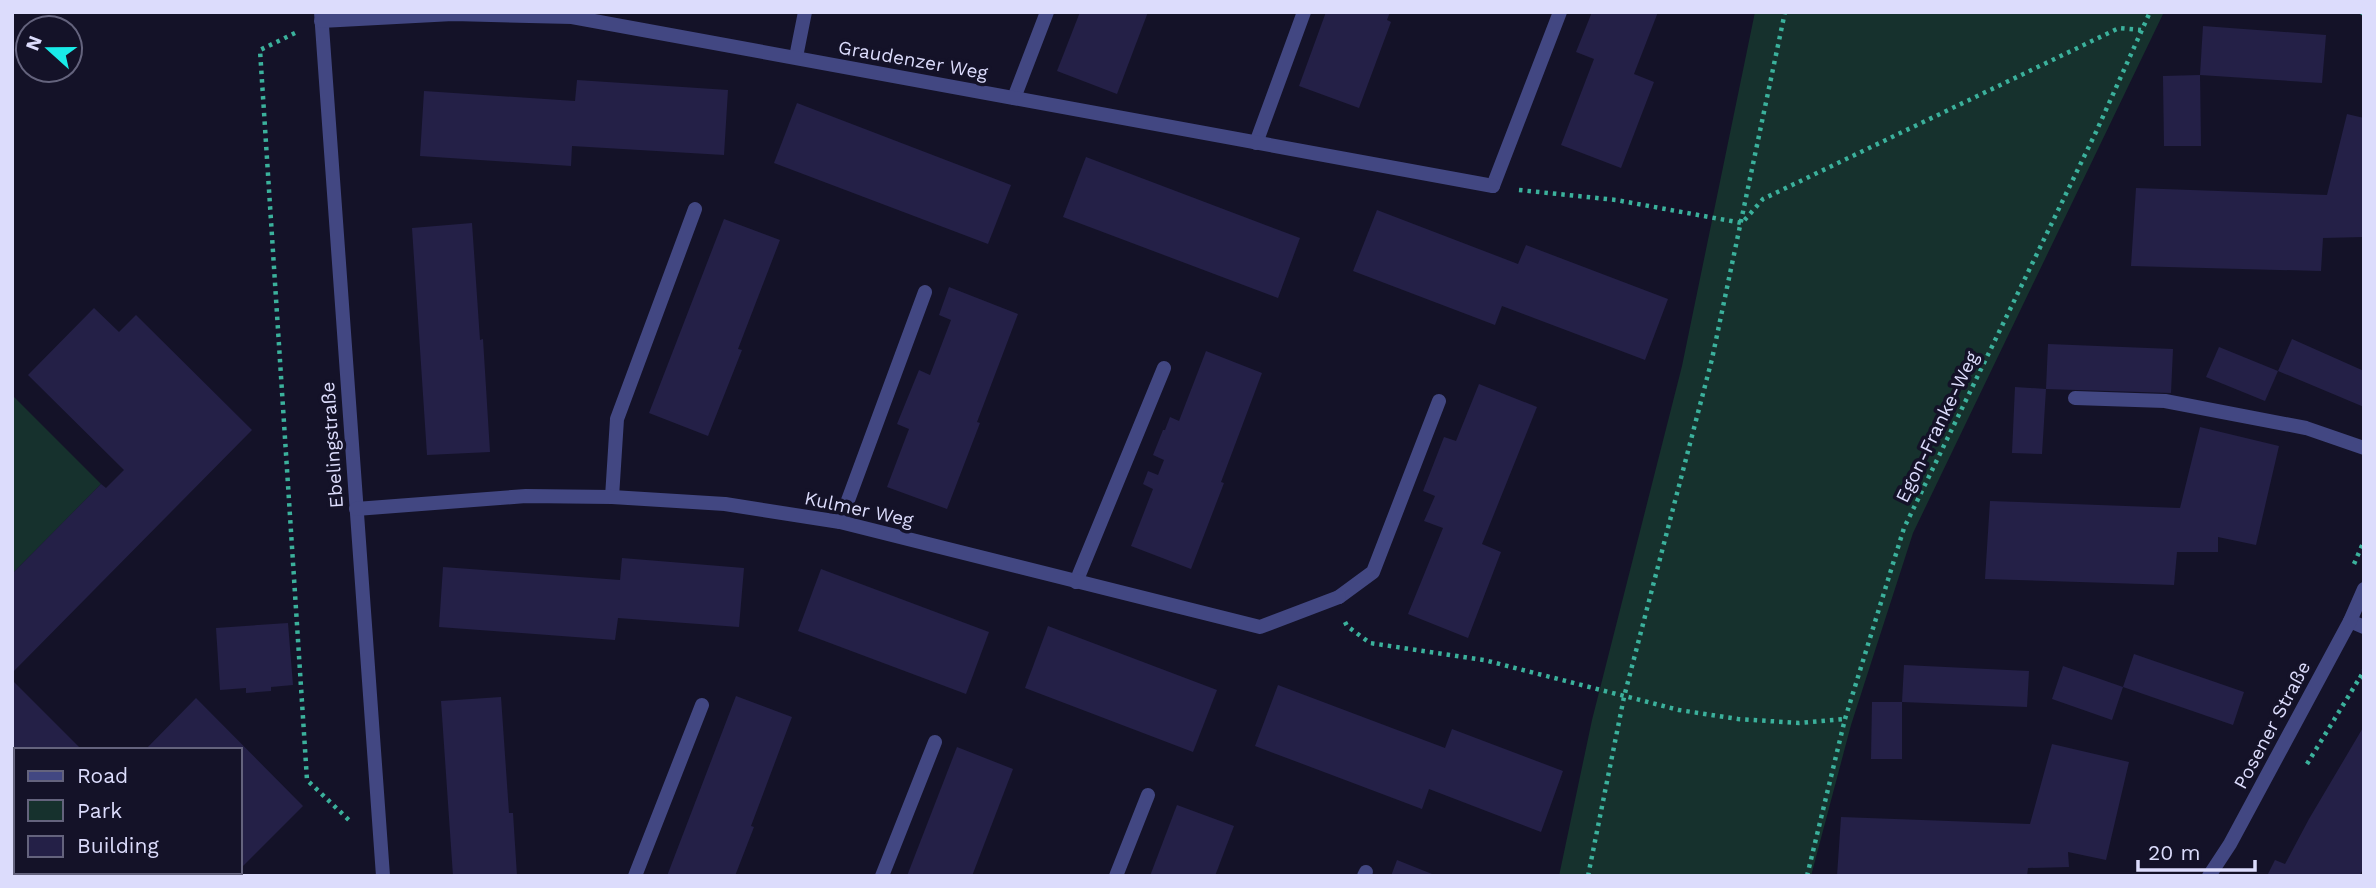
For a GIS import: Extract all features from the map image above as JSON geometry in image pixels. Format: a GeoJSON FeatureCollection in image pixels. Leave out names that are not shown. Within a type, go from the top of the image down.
{"type":"FeatureCollection","features":[{"type":"Feature","properties":{"kind":"street"},"geometry":{"type":"LineString","coordinates":[[796,57],[805,12]]}},
{"type":"Feature","properties":{"kind":"street"},"geometry":{"type":"LineString","coordinates":[[1014,98],[1047,12]]}},
{"type":"Feature","properties":{"kind":"street"},"geometry":{"type":"LineString","coordinates":[[1256,143],[1304,12]]}},
{"type":"Feature","properties":{"kind":"street"},"geometry":{"type":"LineString","coordinates":[[1493,186],[1560,12]]}},
{"type":"Feature","properties":{"kind":"street","name":"Graudenzer Weg"},"geometry":{"type":"LineString","coordinates":[[321,16],[572,15],[1493,186]]}},
{"type":"Feature","properties":{"kind":"street","name":"Ebelingstraße"},"geometry":{"type":"LineString","coordinates":[[321,16],[383,876]]}},
{"type":"Feature","properties":{"kind":"street"},"geometry":{"type":"LineString","coordinates":[[612,497],[617,419],[695,209]]}},
{"type":"Feature","properties":{"kind":"street"},"geometry":{"type":"LineString","coordinates":[[840,522],[925,292]]}},
{"type":"Feature","properties":{"kind":"street"},"geometry":{"type":"LineString","coordinates":[[1076,582],[1164,368]]}},
{"type":"Feature","properties":{"kind":"street"},"geometry":{"type":"LineString","coordinates":[[2075,398],[2165,401],[2306,428],[2364,448]]}},
{"type":"Feature","properties":{"kind":"street","name":"Kulmer Weg"},"geometry":{"type":"LineString","coordinates":[[356,509],[526,496],[612,497],[724,505],[840,522],[1260,626],[1339,597],[1374,572],[1439,401]]}},
{"type":"Feature","properties":{"kind":"street","name":"Posener Straße"},"geometry":{"type":"LineString","coordinates":[[2209,876],[2230,844],[2350,621],[2364,589]]}},
{"type":"Feature","properties":{"kind":"street"},"geometry":{"type":"LineString","coordinates":[[2350,621],[2364,628]]}},
{"type":"Feature","properties":{"kind":"street"},"geometry":{"type":"LineString","coordinates":[[635,876],[702,705]]}},
{"type":"Feature","properties":{"kind":"street"},"geometry":{"type":"LineString","coordinates":[[882,876],[934,741]]}},
{"type":"Feature","properties":{"kind":"street"},"geometry":{"type":"LineString","coordinates":[[1116,876],[1148,796]]}},
{"type":"Feature","properties":{"kind":"path"},"geometry":{"type":"LineString","coordinates":[[1588,876],[1624,697],[1712,359],[1784,12]]}},
{"type":"Feature","properties":{"kind":"path","name":"Egon-Franke-Weg"},"geometry":{"type":"LineString","coordinates":[[1807,876],[1845,719],[1904,528],[2096,132],[2150,12]]}},
{"type":"Feature","properties":{"kind":"path"},"geometry":{"type":"LineString","coordinates":[[321,16],[260,50],[307,780],[381,850]]}},
{"type":"Feature","properties":{"kind":"path"},"geometry":{"type":"LineString","coordinates":[[1742,223],[1763,199],[2119,28],[2141,30]]}},
{"type":"Feature","properties":{"kind":"path"},"geometry":{"type":"LineString","coordinates":[[1493,186],[1616,200],[1742,223]]}},
{"type":"Feature","properties":{"kind":"path"},"geometry":{"type":"LineString","coordinates":[[2350,572],[2364,541]]}},
{"type":"Feature","properties":{"kind":"path"},"geometry":{"type":"LineString","coordinates":[[1339,597],[1347,626],[1370,643],[1484,660],[1679,710],[1738,719],[1799,723],[1845,719]]}},
{"type":"Feature","properties":{"kind":"path"},"geometry":{"type":"LineString","coordinates":[[2359,679],[2364,670]]}},
{"type":"Feature","properties":{"kind":"green space"},"geometry":{"type":"Polygon","coordinates":[[[1755,12],[2164,12],[1913,533],[1851,725],[1811,876],[1559,876],[1592,720],[1682,366],[1755,12]]]}},
{"type":"Feature","properties":{"kind":"green space"},"geometry":{"type":"Polygon","coordinates":[[[12,395],[101,484],[12,574],[12,395]]]}},
{"type":"Feature","properties":{"kind":"building"},"geometry":{"type":"Polygon","coordinates":[[[1080,12],[1148,12],[1117,94],[1057,71],[1080,12]]]}},
{"type":"Feature","properties":{"kind":"building"},"geometry":{"type":"Polygon","coordinates":[[[1326,12],[1390,12],[1387,20],[1391,22],[1359,108],[1299,86],[1326,12]]]}},
{"type":"Feature","properties":{"kind":"building"},"geometry":{"type":"Polygon","coordinates":[[[1592,12],[1658,12],[1634,74],[1654,82],[1621,168],[1561,145],[1594,59],[1576,52],[1592,12]]]}},
{"type":"Feature","properties":{"kind":"building"},"geometry":{"type":"Polygon","coordinates":[[[2203,26],[2326,35],[2322,83],[2200,75],[2203,26]]]}},
{"type":"Feature","properties":{"kind":"building"},"geometry":{"type":"Polygon","coordinates":[[[2200,75],[2201,146],[2164,146],[2163,76],[2200,75]]]}},
{"type":"Feature","properties":{"kind":"building"},"geometry":{"type":"Polygon","coordinates":[[[577,80],[728,90],[724,155],[572,146],[571,166],[420,156],[424,91],[575,101],[577,80]]]}},
{"type":"Feature","properties":{"kind":"building"},"geometry":{"type":"Polygon","coordinates":[[[797,103],[1011,185],[988,244],[774,163],[797,103]]]}},
{"type":"Feature","properties":{"kind":"building"},"geometry":{"type":"Polygon","coordinates":[[[2347,114],[2364,118],[2364,237],[2323,238],[2321,271],[2131,266],[2136,188],[2327,195],[2347,114]]]}},
{"type":"Feature","properties":{"kind":"building"},"geometry":{"type":"Polygon","coordinates":[[[1086,157],[1300,238],[1278,298],[1063,217],[1086,157]]]}},
{"type":"Feature","properties":{"kind":"building"},"geometry":{"type":"Polygon","coordinates":[[[1377,210],[1518,264],[1526,245],[1668,299],[1645,360],[1502,306],[1495,325],[1353,271],[1377,210]]]}},
{"type":"Feature","properties":{"kind":"building"},"geometry":{"type":"Polygon","coordinates":[[[724,219],[780,240],[738,349],[742,350],[708,436],[649,413],[724,219]]]}},
{"type":"Feature","properties":{"kind":"building"},"geometry":{"type":"Polygon","coordinates":[[[472,223],[490,452],[427,455],[412,228],[472,223]]]}},
{"type":"Feature","properties":{"kind":"building"},"geometry":{"type":"Polygon","coordinates":[[[949,287],[1018,314],[947,509],[887,487],[909,429],[897,424],[919,370],[930,375],[951,320],[939,315],[949,287]]]}},
{"type":"Feature","properties":{"kind":"building"},"geometry":{"type":"Polygon","coordinates":[[[94,308],[119,332],[136,315],[252,430],[12,673],[12,574],[101,484],[106,488],[124,470],[28,375],[94,308]]]}},
{"type":"Feature","properties":{"kind":"building"},"geometry":{"type":"Polygon","coordinates":[[[2292,339],[2364,371],[2364,407],[2278,371],[2292,339]]]}},
{"type":"Feature","properties":{"kind":"building"},"geometry":{"type":"Polygon","coordinates":[[[2048,344],[2173,349],[2171,393],[2046,389],[2048,344]]]}},
{"type":"Feature","properties":{"kind":"building"},"geometry":{"type":"Polygon","coordinates":[[[2219,347],[2278,371],[2265,401],[2206,377],[2219,347]]]}},
{"type":"Feature","properties":{"kind":"building"},"geometry":{"type":"Polygon","coordinates":[[[1206,351],[1262,373],[1191,569],[1131,546],[1153,489],[1143,484],[1148,471],[1158,475],[1164,460],[1153,455],[1170,417],[1179,421],[1206,351]]]}},
{"type":"Feature","properties":{"kind":"building"},"geometry":{"type":"Polygon","coordinates":[[[1479,384],[1537,407],[1482,544],[1501,552],[1468,638],[1408,614],[1443,528],[1424,521],[1435,496],[1423,491],[1444,437],[1456,441],[1479,384]]]}},
{"type":"Feature","properties":{"kind":"building"},"geometry":{"type":"Polygon","coordinates":[[[2015,387],[2046,389],[2042,454],[2012,453],[2015,387]]]}},
{"type":"Feature","properties":{"kind":"building"},"geometry":{"type":"Polygon","coordinates":[[[2200,427],[2279,446],[2256,545],[2218,537],[2218,552],[2177,552],[2174,585],[1985,579],[1990,501],[2180,508],[2200,427]]]}},
{"type":"Feature","properties":{"kind":"building"},"geometry":{"type":"Polygon","coordinates":[[[622,558],[744,568],[739,627],[618,618],[615,640],[439,627],[443,567],[620,580],[622,558]]]}},
{"type":"Feature","properties":{"kind":"building"},"geometry":{"type":"Polygon","coordinates":[[[821,569],[989,632],[966,694],[798,631],[821,569]]]}},
{"type":"Feature","properties":{"kind":"building"},"geometry":{"type":"Polygon","coordinates":[[[288,623],[293,685],[271,687],[271,691],[246,693],[246,688],[220,690],[216,628],[288,623]]]}},
{"type":"Feature","properties":{"kind":"building"},"geometry":{"type":"Polygon","coordinates":[[[1048,626],[1217,690],[1193,752],[1025,688],[1048,626]]]}},
{"type":"Feature","properties":{"kind":"building"},"geometry":{"type":"Polygon","coordinates":[[[2134,654],[2244,692],[2233,725],[2123,687],[2134,654]]]}},
{"type":"Feature","properties":{"kind":"building"},"geometry":{"type":"Polygon","coordinates":[[[1904,665],[2029,671],[2027,707],[1902,702],[1904,665]]]}},
{"type":"Feature","properties":{"kind":"building"},"geometry":{"type":"Polygon","coordinates":[[[2063,666],[2123,687],[2112,720],[2052,699],[2063,666]]]}},
{"type":"Feature","properties":{"kind":"building"},"geometry":{"type":"Polygon","coordinates":[[[12,680],[80,748],[14,748],[14,860],[12,680]]]}},
{"type":"Feature","properties":{"kind":"building"},"geometry":{"type":"Polygon","coordinates":[[[1278,685],[1445,748],[1452,729],[1563,771],[1541,832],[1429,789],[1422,809],[1255,746],[1278,685]]]}},
{"type":"Feature","properties":{"kind":"building"},"geometry":{"type":"Polygon","coordinates":[[[736,696],[792,717],[751,826],[754,827],[735,876],[667,876],[736,696]]]}},
{"type":"Feature","properties":{"kind":"building"},"geometry":{"type":"Polygon","coordinates":[[[501,697],[509,813],[513,813],[517,876],[453,876],[441,701],[501,697]]]}},
{"type":"Feature","properties":{"kind":"building"},"geometry":{"type":"Polygon","coordinates":[[[196,698],[303,806],[242,867],[242,748],[147,748],[196,698]]]}},
{"type":"Feature","properties":{"kind":"building"},"geometry":{"type":"Polygon","coordinates":[[[1872,702],[1902,702],[1902,759],[1871,759],[1872,702]]]}},
{"type":"Feature","properties":{"kind":"building"},"geometry":{"type":"Polygon","coordinates":[[[2364,726],[2364,868],[2359,876],[2267,876],[2275,860],[2285,864],[2364,726]]]}},
{"type":"Feature","properties":{"kind":"building"},"geometry":{"type":"Polygon","coordinates":[[[2052,744],[2129,762],[2106,860],[2068,852],[2069,867],[2028,868],[2027,876],[1837,876],[1841,817],[2030,824],[2052,744]]]}},
{"type":"Feature","properties":{"kind":"building"},"geometry":{"type":"Polygon","coordinates":[[[957,747],[1013,769],[972,876],[907,876],[957,747]]]}},
{"type":"Feature","properties":{"kind":"building"},"geometry":{"type":"Polygon","coordinates":[[[1177,805],[1234,826],[1215,876],[1150,876],[1177,805]]]}},
{"type":"Feature","properties":{"kind":"building"},"geometry":{"type":"Polygon","coordinates":[[[1397,860],[1437,876],[1391,876],[1397,860]]]}},
{"type":"Feature","properties":{"kind":"building"},"geometry":{"type":"Polygon","coordinates":[[[38,874],[234,874],[233,876],[38,874]]]}}]}
